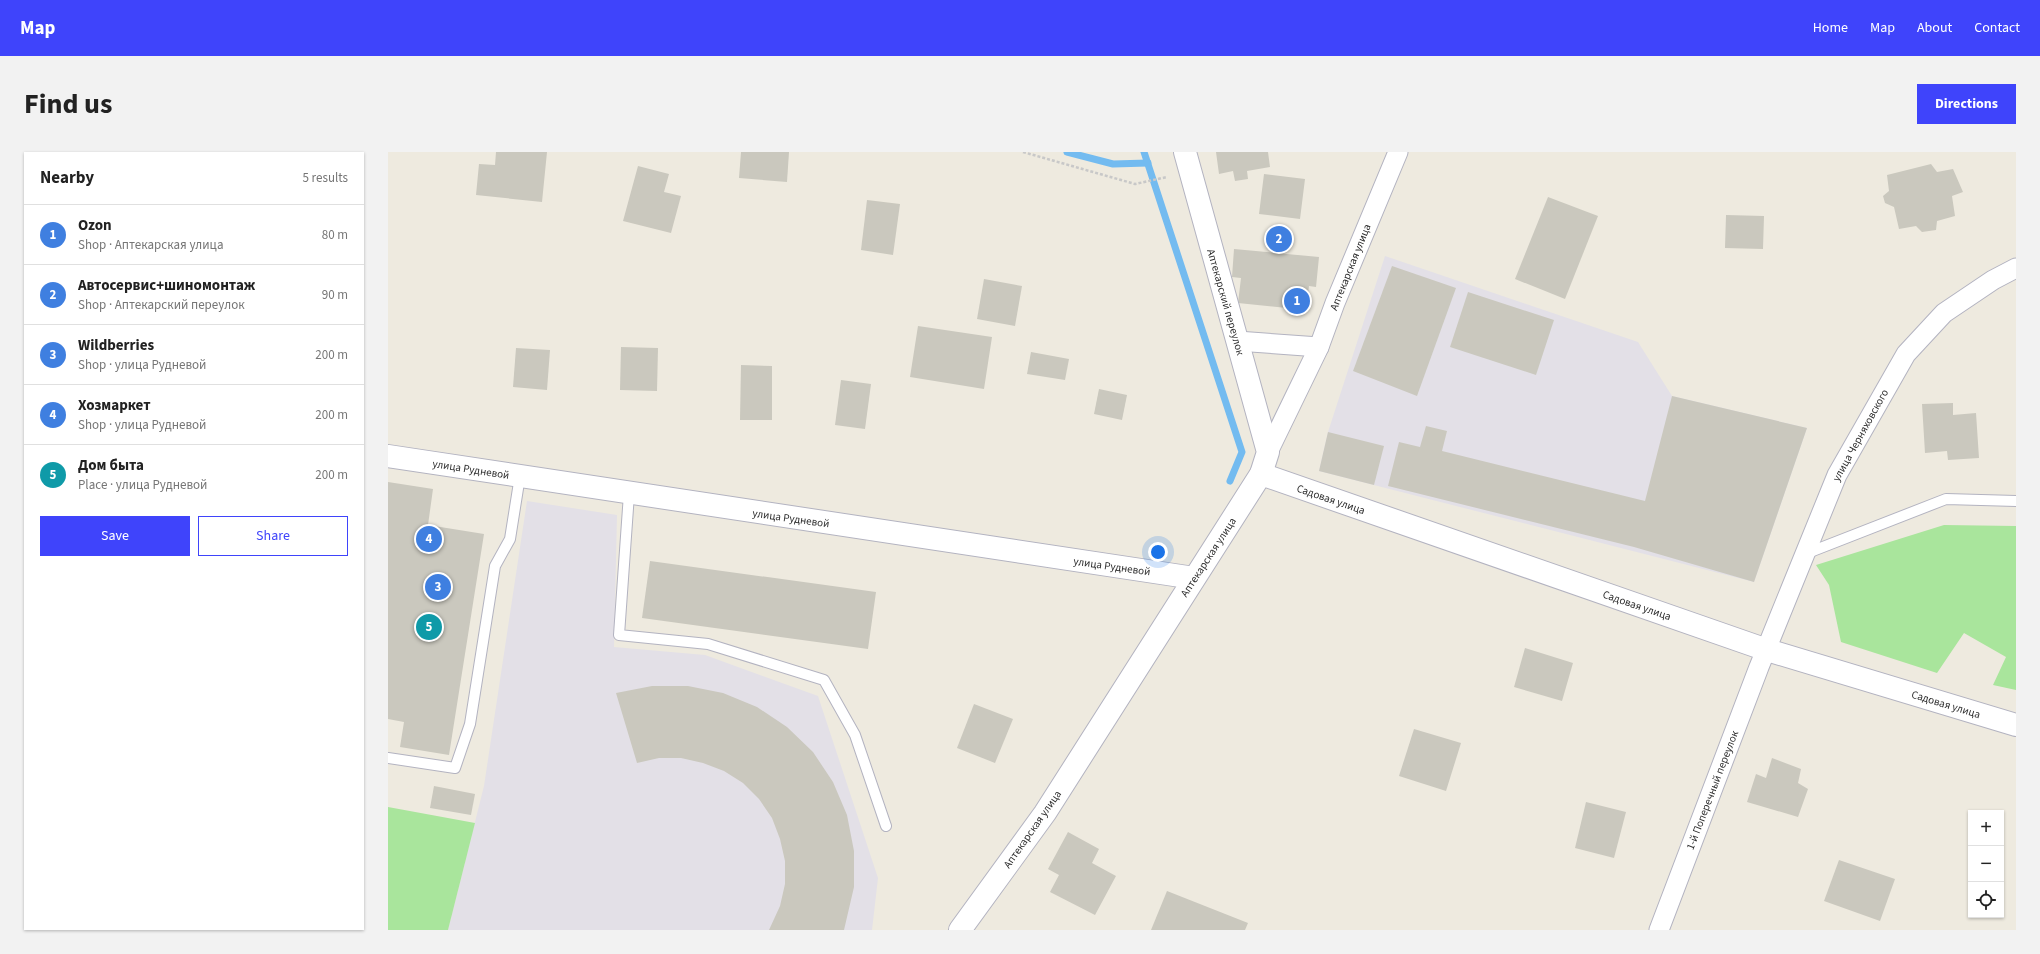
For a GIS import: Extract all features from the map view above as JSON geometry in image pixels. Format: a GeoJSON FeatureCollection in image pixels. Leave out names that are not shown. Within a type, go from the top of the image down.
{"type":"FeatureCollection","features":[{"type":"Feature","properties":{"kind":"street","name":"Аптекарский переулок"},"geometry":{"type":"LineString","coordinates":[[1185,152],[1268,452]]}},
{"type":"Feature","properties":{"kind":"street","name":"Аптекарская улица"},"geometry":{"type":"LineString","coordinates":[[960,930],[1045,813],[1261,474],[1268,452],[1318,347],[1398,152]]}},
{"type":"Feature","properties":{"kind":"street","name":"улица Черняховского"},"geometry":{"type":"LineString","coordinates":[[1766,650],[1803,555],[1837,475],[1906,354],[1944,313],[1993,280],[2016,268]]}},
{"type":"Feature","properties":{"kind":"street"},"geometry":{"type":"LineString","coordinates":[[1237,341],[1318,347]]}},
{"type":"Feature","properties":{"kind":"street","name":"улица Рудневой"},"geometry":{"type":"LineString","coordinates":[[388,456],[629,494],[1194,578]]}},
{"type":"Feature","properties":{"kind":"street","name":"Садовая улица"},"geometry":{"type":"LineString","coordinates":[[1261,474],[1766,650],[2016,725]]}},
{"type":"Feature","properties":{"kind":"street","name":"1-й Поперечный переулок"},"geometry":{"type":"LineString","coordinates":[[1659,930],[1766,650]]}},
{"type":"Feature","properties":{"kind":"lane"},"geometry":{"type":"LineString","coordinates":[[388,758],[455,768],[470,724],[495,566],[510,539],[520,476]]}},
{"type":"Feature","properties":{"kind":"lane"},"geometry":{"type":"LineString","coordinates":[[629,494],[619,636],[708,644],[824,680],[855,736],[886,826]]}},
{"type":"Feature","properties":{"kind":"lane"},"geometry":{"type":"LineString","coordinates":[[1803,555],[1946,499],[2016,501]]}},
{"type":"Feature","properties":{"kind":"path"},"geometry":{"type":"LineString","coordinates":[[1023,152],[1135,184],[1161,178]]}},
{"type":"Feature","properties":{"kind":"shaded area"},"geometry":{"type":"Polygon","coordinates":[[[1385,256],[1638,342],[1672,396],[1807,428],[1754,582],[1319,471],[1328,432],[1385,256]]]}},
{"type":"Feature","properties":{"kind":"shaded area"},"geometry":{"type":"Polygon","coordinates":[[[527,501],[617,515],[614,647],[705,655],[818,696],[878,878],[872,930],[448,930],[484,786],[527,501]]]}},
{"type":"Feature","properties":{"kind":"green space"},"geometry":{"type":"Polygon","coordinates":[[[1944,525],[2016,526],[2016,690],[1993,685],[2006,657],[1964,633],[1937,673],[1841,642],[1829,585],[1816,565],[1944,525]]]}},
{"type":"Feature","properties":{"kind":"green space"},"geometry":{"type":"Polygon","coordinates":[[[388,807],[475,823],[448,930],[388,930],[388,807]]]}},
{"type":"Feature","properties":{"kind":"building"},"geometry":{"type":"Polygon","coordinates":[[[496,152],[547,152],[542,202],[476,195],[479,164],[495,165],[496,152]]]}},
{"type":"Feature","properties":{"kind":"building"},"geometry":{"type":"Polygon","coordinates":[[[741,152],[789,152],[787,182],[739,178],[741,152]]]}},
{"type":"Feature","properties":{"kind":"building"},"geometry":{"type":"Polygon","coordinates":[[[1216,152],[1268,152],[1270,167],[1247,171],[1248,179],[1235,181],[1233,171],[1219,174],[1216,152]]]}},
{"type":"Feature","properties":{"kind":"building"},"geometry":{"type":"Polygon","coordinates":[[[1931,164],[1937,172],[1953,169],[1963,192],[1952,196],[1955,216],[1937,221],[1936,230],[1922,232],[1916,226],[1899,229],[1894,207],[1885,203],[1883,196],[1889,191],[1887,175],[1931,164]]]}},
{"type":"Feature","properties":{"kind":"building"},"geometry":{"type":"Polygon","coordinates":[[[638,166],[669,174],[664,192],[681,196],[671,233],[623,221],[638,166]]]}},
{"type":"Feature","properties":{"kind":"building"},"geometry":{"type":"Polygon","coordinates":[[[1264,174],[1305,179],[1300,219],[1259,214],[1264,174]]]}},
{"type":"Feature","properties":{"kind":"building"},"geometry":{"type":"Polygon","coordinates":[[[1548,197],[1598,216],[1565,299],[1515,279],[1548,197]]]}},
{"type":"Feature","properties":{"kind":"building"},"geometry":{"type":"Polygon","coordinates":[[[867,200],[900,204],[893,255],[861,250],[867,200]]]}},
{"type":"Feature","properties":{"kind":"building"},"geometry":{"type":"Polygon","coordinates":[[[1726,215],[1764,216],[1763,249],[1725,248],[1726,215]]]}},
{"type":"Feature","properties":{"kind":"building"},"geometry":{"type":"Polygon","coordinates":[[[1234,249],[1319,257],[1316,287],[1309,286],[1306,310],[1238,303],[1241,278],[1232,277],[1234,249]]]}},
{"type":"Feature","properties":{"kind":"building"},"geometry":{"type":"Polygon","coordinates":[[[1392,266],[1456,288],[1417,396],[1353,371],[1392,266]]]}},
{"type":"Feature","properties":{"kind":"building"},"geometry":{"type":"Polygon","coordinates":[[[984,279],[1022,286],[1015,326],[977,319],[984,279]]]}},
{"type":"Feature","properties":{"kind":"building"},"geometry":{"type":"Polygon","coordinates":[[[1468,292],[1554,320],[1536,375],[1450,347],[1468,292]]]}},
{"type":"Feature","properties":{"kind":"building"},"geometry":{"type":"Polygon","coordinates":[[[918,326],[992,337],[984,389],[910,377],[918,326]]]}},
{"type":"Feature","properties":{"kind":"building"},"geometry":{"type":"Polygon","coordinates":[[[621,347],[658,348],[657,391],[620,390],[621,347]]]}},
{"type":"Feature","properties":{"kind":"building"},"geometry":{"type":"Polygon","coordinates":[[[516,348],[550,350],[547,390],[513,387],[516,348]]]}},
{"type":"Feature","properties":{"kind":"building"},"geometry":{"type":"Polygon","coordinates":[[[1031,352],[1069,359],[1065,380],[1027,374],[1031,352]]]}},
{"type":"Feature","properties":{"kind":"building"},"geometry":{"type":"Polygon","coordinates":[[[741,365],[772,366],[772,420],[740,420],[741,365]]]}},
{"type":"Feature","properties":{"kind":"building"},"geometry":{"type":"Polygon","coordinates":[[[841,380],[871,384],[865,429],[835,425],[841,380]]]}},
{"type":"Feature","properties":{"kind":"building"},"geometry":{"type":"Polygon","coordinates":[[[1099,389],[1127,395],[1122,420],[1094,414],[1099,389]]]}},
{"type":"Feature","properties":{"kind":"building"},"geometry":{"type":"Polygon","coordinates":[[[1672,396],[1807,428],[1754,582],[1634,547],[1388,486],[1399,442],[1420,447],[1426,426],[1447,431],[1442,451],[1645,501],[1672,396]]]}},
{"type":"Feature","properties":{"kind":"building"},"geometry":{"type":"Polygon","coordinates":[[[1953,403],[1953,415],[1976,413],[1979,458],[1948,460],[1947,451],[1925,453],[1922,404],[1953,403]]]}},
{"type":"Feature","properties":{"kind":"building"},"geometry":{"type":"Polygon","coordinates":[[[1328,432],[1384,446],[1374,485],[1319,471],[1328,432]]]}},
{"type":"Feature","properties":{"kind":"building"},"geometry":{"type":"Polygon","coordinates":[[[388,482],[433,489],[428,525],[484,534],[449,755],[400,747],[404,722],[388,719],[388,482]]]}},
{"type":"Feature","properties":{"kind":"building"},"geometry":{"type":"Polygon","coordinates":[[[650,561],[876,592],[868,649],[642,618],[650,561]]]}},
{"type":"Feature","properties":{"kind":"building"},"geometry":{"type":"Polygon","coordinates":[[[1525,648],[1573,663],[1562,701],[1514,687],[1525,648]]]}},
{"type":"Feature","properties":{"kind":"building"},"geometry":{"type":"Polygon","coordinates":[[[652,686],[688,686],[723,693],[757,707],[787,727],[813,752],[833,782],[847,815],[854,851],[854,887],[844,930],[769,930],[780,906],[785,884],[785,861],[780,839],[772,818],[759,799],[743,783],[724,771],[703,763],[681,758],[659,758],[637,763],[616,693],[652,686]]]}},
{"type":"Feature","properties":{"kind":"building"},"geometry":{"type":"Polygon","coordinates":[[[974,704],[1013,719],[995,763],[957,748],[974,704]]]}},
{"type":"Feature","properties":{"kind":"building"},"geometry":{"type":"Polygon","coordinates":[[[1414,729],[1461,743],[1446,791],[1399,776],[1414,729]]]}},
{"type":"Feature","properties":{"kind":"building"},"geometry":{"type":"Polygon","coordinates":[[[1772,758],[1801,769],[1798,783],[1808,789],[1798,817],[1747,802],[1756,774],[1766,778],[1772,758]]]}},
{"type":"Feature","properties":{"kind":"building"},"geometry":{"type":"Polygon","coordinates":[[[434,786],[475,794],[471,815],[430,808],[434,786]]]}},
{"type":"Feature","properties":{"kind":"building"},"geometry":{"type":"Polygon","coordinates":[[[1586,802],[1626,812],[1614,858],[1575,848],[1586,802]]]}},
{"type":"Feature","properties":{"kind":"building"},"geometry":{"type":"Polygon","coordinates":[[[1068,832],[1099,849],[1092,863],[1116,876],[1095,915],[1050,892],[1059,875],[1048,869],[1068,832]]]}},
{"type":"Feature","properties":{"kind":"building"},"geometry":{"type":"Polygon","coordinates":[[[1839,860],[1895,879],[1880,921],[1824,901],[1839,860]]]}},
{"type":"Feature","properties":{"kind":"building"},"geometry":{"type":"Polygon","coordinates":[[[1167,891],[1248,923],[1245,930],[1151,930],[1167,891]]]}},
{"type":"Feature","properties":{"kind":"waterway"},"geometry":{"type":"LineString","coordinates":[[1067,152],[1113,164],[1148,163]]}},
{"type":"Feature","properties":{"kind":"waterway"},"geometry":{"type":"LineString","coordinates":[[1144,152],[1242,452],[1230,481]]}},
{"type":"Feature","properties":{"kind":"place","name":"Автосервис+шиномонтаж"},"geometry":{"type":"Point","coordinates":[1279,239]}},
{"type":"Feature","properties":{"kind":"place","name":"Ozon"},"geometry":{"type":"Point","coordinates":[1297,301]}},
{"type":"Feature","properties":{"kind":"place","name":"Хозмаркет"},"geometry":{"type":"Point","coordinates":[429,539]}},
{"type":"Feature","properties":{"kind":"place","name":"Wildberries"},"geometry":{"type":"Point","coordinates":[438,587]}},
{"type":"Feature","properties":{"kind":"place","name":"Дом быта"},"geometry":{"type":"Point","coordinates":[429,627]}}]}
